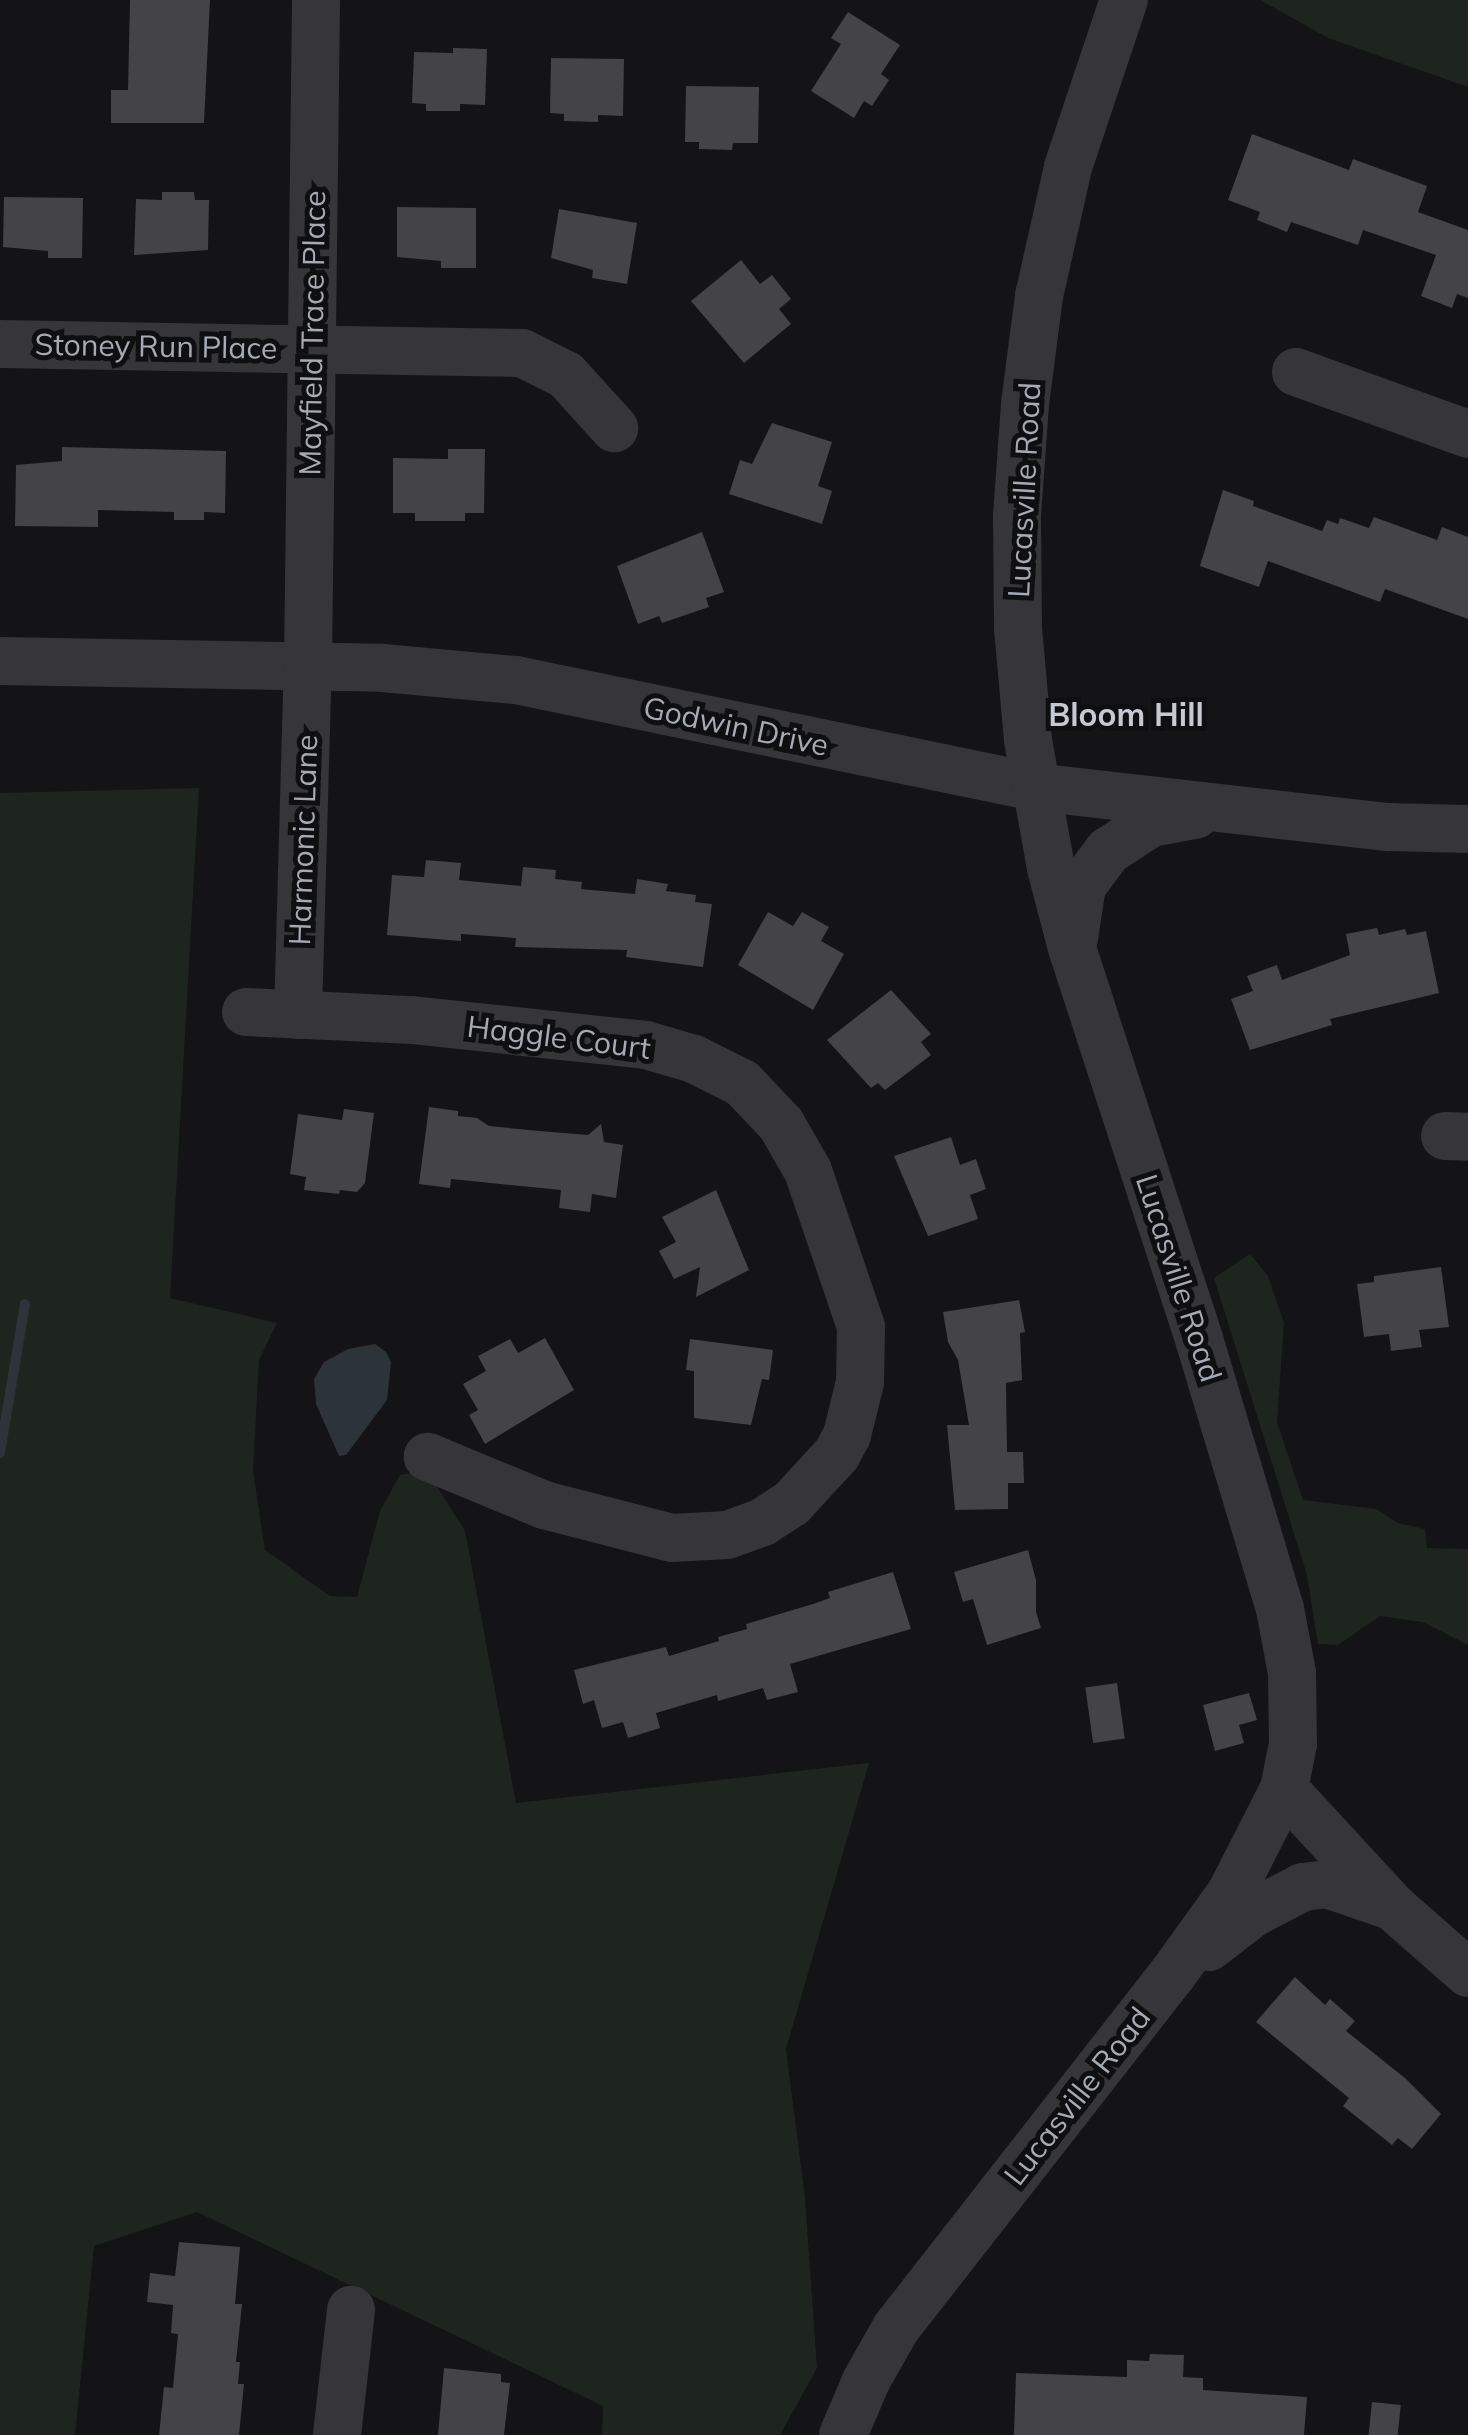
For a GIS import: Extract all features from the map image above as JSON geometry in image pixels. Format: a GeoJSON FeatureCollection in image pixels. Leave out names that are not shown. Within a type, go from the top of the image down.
{"type":"FeatureCollection","features":[{"type":"Feature","properties":{"kind":"street","name":"Mayfield Trace Place"},"geometry":{"type":"LineString","coordinates":[[308,665],[316,0]]}},
{"type":"Feature","properties":{"kind":"street","name":"Lucasville Road"},"geometry":{"type":"LineString","coordinates":[[844,2435],[866,2381],[896,2328],[1172,1975],[1231,1892],[1284,1788],[1294,1722],[1280,1608],[1200,1342],[1073,952],[1035,787],[1018,629],[1018,516],[1025,404],[1040,296],[1068,167],[1124,0]]}},
{"type":"Feature","properties":{"kind":"street","name":"Stoney Run Place"},"geometry":{"type":"LineString","coordinates":[[0,344],[522,353],[566,375],[614,428]]}},
{"type":"Feature","properties":{"kind":"street"},"geometry":{"type":"LineString","coordinates":[[1296,372],[1468,434]]}},
{"type":"Feature","properties":{"kind":"street","name":"Godwin Drive"},"geometry":{"type":"LineString","coordinates":[[0,660],[308,665],[516,680],[1035,787],[1388,827],[1468,830]]}},
{"type":"Feature","properties":{"kind":"street","name":"Harmonic Lane"},"geometry":{"type":"LineString","coordinates":[[298,1015],[308,665]]}},
{"type":"Feature","properties":{"kind":"street"},"geometry":{"type":"LineString","coordinates":[[1073,952],[1082,886],[1119,841],[1165,819],[1248,811]]}},
{"type":"Feature","properties":{"kind":"street","name":"Haggle Court"},"geometry":{"type":"LineString","coordinates":[[246,1012],[412,1020],[646,1045],[694,1059],[742,1083],[782,1124],[808,1171],[860,1327],[860,1382],[847,1434],[815,1482],[764,1522],[699,1540],[611,1524],[544,1505],[428,1457]]}},
{"type":"Feature","properties":{"kind":"street"},"geometry":{"type":"LineString","coordinates":[[1284,1788],[1393,1907],[1468,1973]]}},
{"type":"Feature","properties":{"kind":"street"},"geometry":{"type":"LineString","coordinates":[[1172,1975],[1254,1913],[1303,1887],[1327,1884],[1350,1889],[1393,1907]]}},
{"type":"Feature","properties":{"kind":"street"},"geometry":{"type":"LineString","coordinates":[[337,2435],[351,2310]]}},
{"type":"Feature","properties":{"kind":"shaded area"},"geometry":{"type":"Polygon","coordinates":[[[1260,0],[1468,0],[1468,87],[1328,38],[1260,0]]]}},
{"type":"Feature","properties":{"kind":"shaded area"},"geometry":{"type":"Polygon","coordinates":[[[199,788],[170,1298],[277,1323],[259,1360],[253,1471],[265,1550],[330,1596],[357,1597],[380,1511],[400,1475],[427,1471],[465,1531],[516,1803],[869,1763],[786,2049],[805,2198],[817,2368],[780,2435],[602,2435],[603,2406],[197,2212],[94,2246],[75,2435],[0,2435],[0,793],[199,788]]]}},
{"type":"Feature","properties":{"kind":"shaded area"},"geometry":{"type":"Polygon","coordinates":[[[1250,1254],[1268,1276],[1284,1323],[1277,1422],[1303,1500],[1376,1509],[1398,1523],[1425,1529],[1427,1548],[1468,1549],[1468,1645],[1423,1622],[1380,1616],[1338,1645],[1318,1644],[1307,1575],[1214,1278],[1250,1254]]]}},
{"type":"Feature","properties":{"kind":"shaded area"},"geometry":{"type":"Polygon","coordinates":[[[375,1344],[391,1362],[387,1400],[346,1455],[339,1456],[316,1404],[314,1379],[324,1362],[348,1349],[375,1344]]]}},
{"type":"Feature","properties":{"kind":"building"},"geometry":{"type":"Polygon","coordinates":[[[130,0],[210,0],[204,123],[111,123],[111,90],[128,90],[130,0]]]}},
{"type":"Feature","properties":{"kind":"building"},"geometry":{"type":"Polygon","coordinates":[[[848,12],[900,45],[881,74],[889,80],[872,106],[864,101],[854,118],[811,91],[841,44],[831,38],[848,12]]]}},
{"type":"Feature","properties":{"kind":"building"},"geometry":{"type":"Polygon","coordinates":[[[453,48],[487,49],[485,105],[460,104],[460,111],[426,111],[426,104],[412,103],[414,52],[453,53],[453,48]]]}},
{"type":"Feature","properties":{"kind":"building"},"geometry":{"type":"Polygon","coordinates":[[[551,58],[624,59],[623,116],[598,115],[598,122],[564,121],[564,114],[550,113],[551,58]]]}},
{"type":"Feature","properties":{"kind":"building"},"geometry":{"type":"Polygon","coordinates":[[[686,86],[759,87],[758,143],[733,143],[732,150],[699,149],[699,142],[685,142],[686,86]]]}},
{"type":"Feature","properties":{"kind":"building"},"geometry":{"type":"Polygon","coordinates":[[[1252,134],[1349,170],[1353,159],[1427,186],[1418,212],[1468,230],[1468,298],[1457,294],[1452,308],[1421,296],[1436,255],[1363,230],[1358,245],[1291,222],[1287,232],[1257,220],[1260,212],[1228,200],[1252,134]]]}},
{"type":"Feature","properties":{"kind":"building"},"geometry":{"type":"Polygon","coordinates":[[[162,192],[194,192],[195,200],[209,200],[208,250],[134,255],[136,199],[162,200],[162,192]]]}},
{"type":"Feature","properties":{"kind":"building"},"geometry":{"type":"Polygon","coordinates":[[[4,197],[83,198],[82,258],[48,258],[48,251],[3,247],[4,197]]]}},
{"type":"Feature","properties":{"kind":"building"},"geometry":{"type":"Polygon","coordinates":[[[397,207],[476,208],[476,268],[441,268],[441,261],[397,257],[397,207]]]}},
{"type":"Feature","properties":{"kind":"building"},"geometry":{"type":"Polygon","coordinates":[[[559,209],[637,223],[627,284],[592,278],[593,270],[551,258],[559,209]]]}},
{"type":"Feature","properties":{"kind":"building"},"geometry":{"type":"Polygon","coordinates":[[[741,260],[760,284],[772,275],[791,299],[779,309],[791,324],[744,363],[691,301],[741,260]]]}},
{"type":"Feature","properties":{"kind":"building"},"geometry":{"type":"Polygon","coordinates":[[[772,423],[832,442],[818,486],[832,491],[822,524],[729,494],[740,460],[752,464],[772,423]]]}},
{"type":"Feature","properties":{"kind":"building"},"geometry":{"type":"Polygon","coordinates":[[[62,447],[226,451],[225,513],[204,512],[204,520],[174,520],[174,512],[98,510],[98,527],[15,526],[16,465],[62,461],[62,447]]]}},
{"type":"Feature","properties":{"kind":"building"},"geometry":{"type":"Polygon","coordinates":[[[448,449],[485,449],[484,513],[465,513],[465,521],[415,521],[415,513],[393,513],[393,458],[448,459],[448,449]]]}},
{"type":"Feature","properties":{"kind":"building"},"geometry":{"type":"Polygon","coordinates":[[[1223,490],[1254,501],[1253,506],[1322,531],[1327,520],[1338,524],[1340,518],[1369,528],[1374,517],[1437,540],[1442,527],[1468,537],[1468,619],[1385,589],[1380,602],[1268,561],[1259,587],[1200,566],[1223,490]]]}},
{"type":"Feature","properties":{"kind":"building"},"geometry":{"type":"Polygon","coordinates":[[[702,532],[724,592],[706,598],[709,607],[662,623],[659,616],[638,624],[617,566],[702,532]]]}},
{"type":"Feature","properties":{"kind":"building"},"geometry":{"type":"Polygon","coordinates":[[[426,860],[461,863],[459,880],[521,886],[523,867],[556,870],[555,879],[582,882],[581,889],[635,894],[637,879],[668,884],[666,891],[696,895],[695,902],[712,904],[703,967],[626,957],[627,950],[515,947],[516,938],[461,934],[461,941],[387,935],[392,875],[424,877],[426,860]]]}},
{"type":"Feature","properties":{"kind":"building"},"geometry":{"type":"Polygon","coordinates":[[[768,912],[793,926],[802,912],[829,927],[821,941],[844,954],[813,1010],[738,965],[768,912]]]}},
{"type":"Feature","properties":{"kind":"building"},"geometry":{"type":"Polygon","coordinates":[[[1377,928],[1379,935],[1405,929],[1407,935],[1426,931],[1439,993],[1330,1019],[1332,1025],[1250,1050],[1231,999],[1253,991],[1247,976],[1277,965],[1282,980],[1350,955],[1346,934],[1377,928]]]}},
{"type":"Feature","properties":{"kind":"building"},"geometry":{"type":"Polygon","coordinates":[[[891,990],[931,1034],[921,1042],[931,1055],[885,1090],[878,1083],[871,1088],[827,1040],[891,990]]]}},
{"type":"Feature","properties":{"kind":"building"},"geometry":{"type":"Polygon","coordinates":[[[429,1107],[458,1111],[458,1116],[477,1118],[489,1126],[539,1131],[588,1135],[601,1124],[604,1142],[623,1145],[616,1198],[592,1194],[590,1212],[559,1208],[561,1190],[451,1179],[450,1188],[419,1184],[429,1107]]]}},
{"type":"Feature","properties":{"kind":"building"},"geometry":{"type":"Polygon","coordinates":[[[344,1109],[374,1113],[365,1183],[357,1192],[304,1190],[306,1177],[290,1174],[298,1114],[342,1120],[344,1109]]]}},
{"type":"Feature","properties":{"kind":"building"},"geometry":{"type":"Polygon","coordinates":[[[951,1137],[960,1165],[976,1159],[986,1189],[970,1195],[978,1219],[928,1236],[894,1156],[951,1137]]]}},
{"type":"Feature","properties":{"kind":"building"},"geometry":{"type":"Polygon","coordinates":[[[716,1190],[749,1270],[696,1297],[700,1267],[674,1279],[659,1251],[676,1242],[662,1217],[716,1190]]]}},
{"type":"Feature","properties":{"kind":"building"},"geometry":{"type":"Polygon","coordinates":[[[1441,1267],[1449,1327],[1419,1330],[1422,1347],[1391,1351],[1389,1334],[1364,1337],[1357,1284],[1374,1282],[1374,1276],[1441,1267]]]}},
{"type":"Feature","properties":{"kind":"building"},"geometry":{"type":"Polygon","coordinates":[[[1019,1300],[1025,1332],[1020,1333],[1022,1380],[1006,1383],[1007,1452],[1023,1452],[1024,1483],[1008,1483],[1008,1509],[955,1510],[947,1425],[969,1425],[958,1360],[948,1342],[943,1312],[1019,1300]]]}},
{"type":"Feature","properties":{"kind":"building"},"geometry":{"type":"Polygon","coordinates":[[[545,1338],[574,1390],[485,1444],[469,1415],[478,1410],[463,1384],[486,1371],[478,1356],[510,1339],[518,1353],[545,1338]]]}},
{"type":"Feature","properties":{"kind":"building"},"geometry":{"type":"Polygon","coordinates":[[[690,1339],[773,1350],[769,1380],[762,1379],[751,1425],[694,1418],[694,1371],[686,1370],[690,1339]]]}},
{"type":"Feature","properties":{"kind":"building"},"geometry":{"type":"Polygon","coordinates":[[[1028,1550],[1041,1628],[987,1645],[973,1599],[963,1602],[954,1572],[1028,1550]]]}},
{"type":"Feature","properties":{"kind":"building"},"geometry":{"type":"Polygon","coordinates":[[[893,1572],[911,1629],[790,1664],[798,1692],[767,1700],[763,1688],[718,1701],[717,1695],[656,1713],[660,1728],[628,1738],[623,1722],[602,1728],[594,1700],[583,1704],[574,1670],[666,1647],[669,1656],[719,1641],[718,1637],[747,1629],[746,1624],[830,1598],[828,1592],[893,1572]]]}},
{"type":"Feature","properties":{"kind":"building"},"geometry":{"type":"Polygon","coordinates":[[[1117,1683],[1125,1738],[1093,1743],[1085,1687],[1117,1683]]]}},
{"type":"Feature","properties":{"kind":"building"},"geometry":{"type":"Polygon","coordinates":[[[1249,1693],[1257,1720],[1239,1725],[1244,1743],[1215,1751],[1203,1705],[1249,1693]]]}},
{"type":"Feature","properties":{"kind":"building"},"geometry":{"type":"Polygon","coordinates":[[[1295,1977],[1325,2005],[1330,1999],[1355,2021],[1346,2031],[1405,2078],[1441,2114],[1412,2149],[1398,2138],[1392,2145],[1343,2106],[1349,2098],[1256,2022],[1295,1977]]]}},
{"type":"Feature","properties":{"kind":"building"},"geometry":{"type":"Polygon","coordinates":[[[179,2242],[240,2247],[235,2304],[242,2304],[236,2362],[240,2362],[238,2384],[244,2384],[239,2435],[159,2435],[164,2387],[173,2388],[178,2334],[171,2333],[173,2305],[147,2302],[150,2273],[175,2276],[179,2242]]]}},
{"type":"Feature","properties":{"kind":"building"},"geometry":{"type":"Polygon","coordinates":[[[1150,2354],[1184,2355],[1183,2377],[1203,2378],[1203,2390],[1307,2397],[1304,2435],[1014,2435],[1016,2373],[1127,2377],[1127,2360],[1149,2361],[1150,2354]]]}},
{"type":"Feature","properties":{"kind":"building"},"geometry":{"type":"Polygon","coordinates":[[[444,2368],[501,2374],[501,2382],[510,2383],[504,2435],[438,2435],[444,2368]]]}},
{"type":"Feature","properties":{"kind":"building"},"geometry":{"type":"Polygon","coordinates":[[[1372,2402],[1401,2405],[1398,2435],[1369,2435],[1372,2402]]]}},
{"type":"Feature","properties":{"kind":"waterway"},"geometry":{"type":"LineString","coordinates":[[0,1453],[25,1304]]}},
{"type":"Feature","properties":{"kind":"district","name":"Bloom Hill"},"geometry":{"type":"Point","coordinates":[1126,714]}}]}
